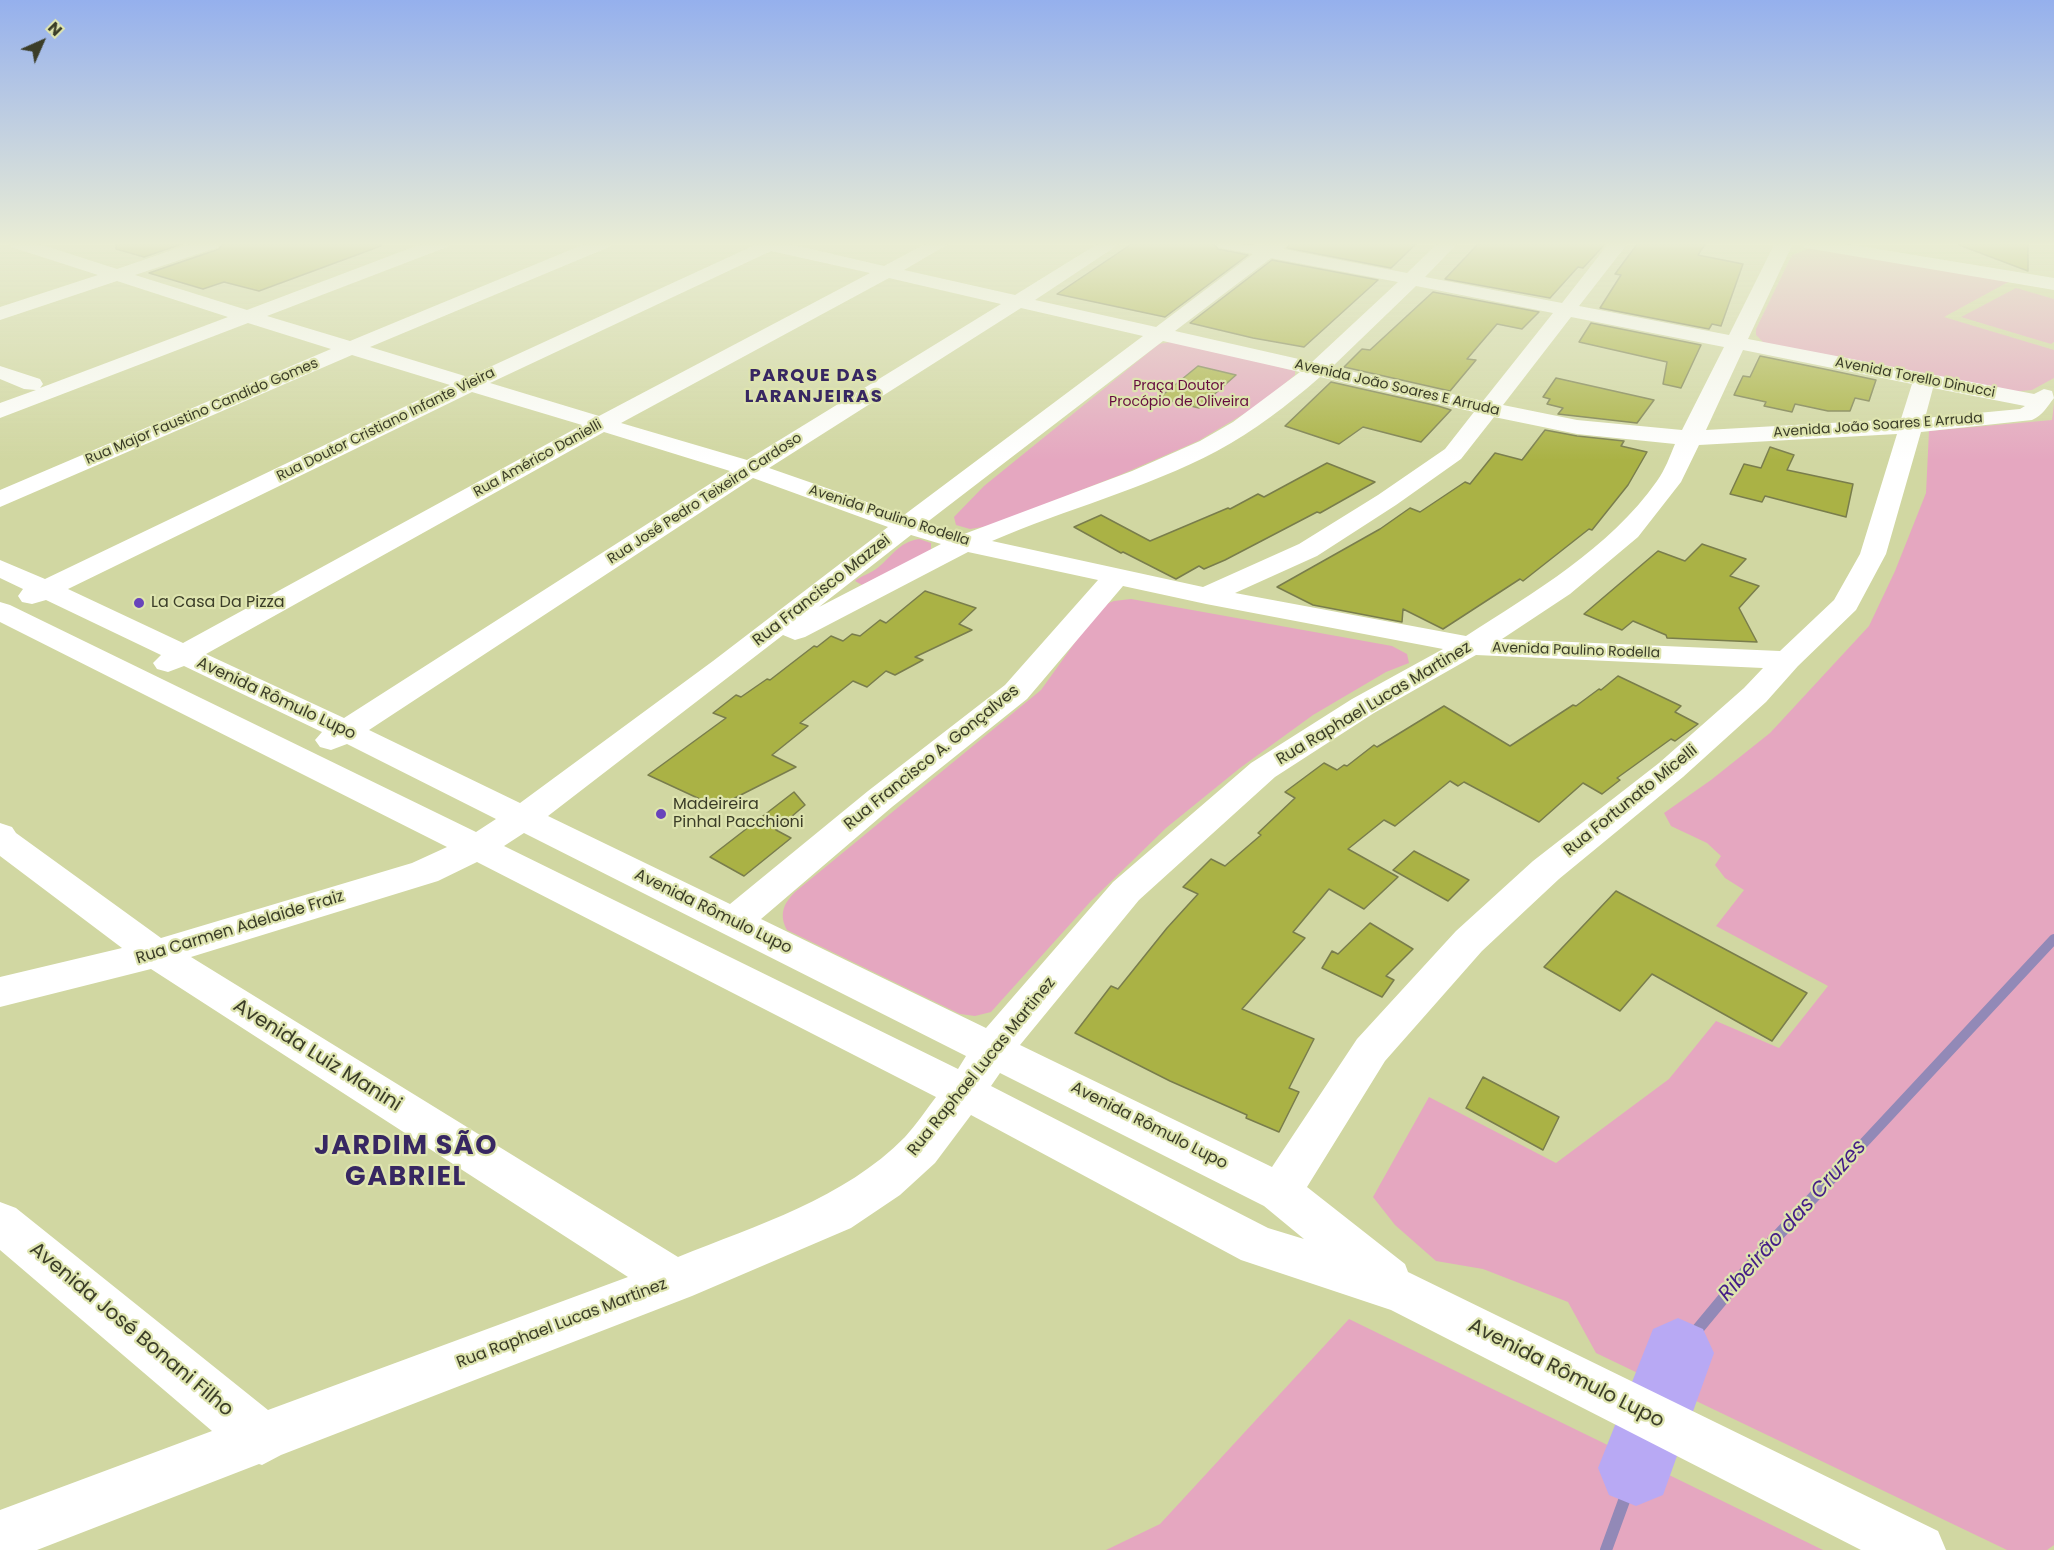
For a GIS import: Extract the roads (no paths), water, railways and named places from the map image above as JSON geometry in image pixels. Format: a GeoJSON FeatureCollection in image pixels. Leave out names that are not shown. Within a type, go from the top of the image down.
{"type":"FeatureCollection","features":[{"type":"Feature","properties":{"kind":"street"},"geometry":{"type":"LineString","coordinates":[[0,396],[236,315]]}},
{"type":"Feature","properties":{"kind":"street"},"geometry":{"type":"LineString","coordinates":[[0,411],[237,315]]}},
{"type":"Feature","properties":{"kind":"street","name":"Avenida Paulino Rodella"},"geometry":{"type":"LineString","coordinates":[[244,315],[750,469],[907,525],[965,543],[1116,577],[1471,646],[1787,660]]}},
{"type":"Feature","properties":{"kind":"street","name":"Rua Major Faustino Candido Gomes"},"geometry":{"type":"LineString","coordinates":[[0,499],[429,315]]}},
{"type":"Feature","properties":{"kind":"street","name":"Rua Doutor Cristiano Infante Vieira"},"geometry":{"type":"LineString","coordinates":[[0,611],[616,315]]}},
{"type":"Feature","properties":{"kind":"street","name":"Rua Américo Danielli"},"geometry":{"type":"LineString","coordinates":[[137,680],[603,423],[805,315]]}},
{"type":"Feature","properties":{"kind":"street","name":"Rua José Pedro Teixeira Cardoso"},"geometry":{"type":"LineString","coordinates":[[301,759],[750,469],[998,315]]}},
{"type":"Feature","properties":{"kind":"street","name":"Avenida João Soares E Arruda"},"geometry":{"type":"LineString","coordinates":[[1095,315],[1493,405],[1577,427],[1632,434],[2024,415],[2032,411],[2041,397]]}},
{"type":"Feature","properties":{"kind":"street","name":"Rua Francisco Mazzei"},"geometry":{"type":"LineString","coordinates":[[476,848],[523,818],[724,667],[907,525],[1185,315]]}},
{"type":"Feature","properties":{"kind":"street"},"geometry":{"type":"LineString","coordinates":[[724,667],[965,543],[1187,457],[1239,428],[1285,397],[1322,366],[1374,315]]}},
{"type":"Feature","properties":{"kind":"street"},"geometry":{"type":"LineString","coordinates":[[1206,596],[1308,550],[1387,500],[1453,454],[1564,315]]}},
{"type":"Feature","properties":{"kind":"street","name":"Avenida Torello Dinucci"},"geometry":{"type":"LineString","coordinates":[[1589,315],[1924,381],[2041,397]]}},
{"type":"Feature","properties":{"kind":"street","name":"Rua Raphael Lucas Martinez"},"geometry":{"type":"LineString","coordinates":[[0,1537],[675,1281],[835,1214],[884,1181],[920,1150],[993,1049],[1126,891],[1263,770],[1363,706],[1471,646],[1560,588],[1629,531],[1669,482],[1750,315]]}},
{"type":"Feature","properties":{"kind":"street"},"geometry":{"type":"LineString","coordinates":[[0,372],[32,384]]}},
{"type":"Feature","properties":{"kind":"street","name":"Rua Fortunato Micelli"},"geometry":{"type":"LineString","coordinates":[[1280,1192],[1371,1050],[1469,941],[1546,870],[1671,770],[1755,695],[1787,660],[1846,604],[1873,554],[1924,381]]}},
{"type":"Feature","properties":{"kind":"street","name":"Avenida Rômulo Lupo"},"geometry":{"type":"LineString","coordinates":[[0,568],[346,731],[1280,1192],[1403,1292]]}},
{"type":"Feature","properties":{"kind":"street","name":"Rua Francisco A. Gonçalves"},"geometry":{"type":"LineString","coordinates":[[733,922],[880,799],[1016,692],[1116,577]]}},
{"type":"Feature","properties":{"kind":"street","name":"Avenida Rômulo Lupo"},"geometry":{"type":"LineString","coordinates":[[0,611],[301,759],[964,1092],[1257,1245],[1403,1292],[1919,1550]]}},
{"type":"Feature","properties":{"kind":"street","name":"Avenida Luiz Manini"},"geometry":{"type":"LineString","coordinates":[[0,836],[2,840],[156,954],[675,1281]]}},
{"type":"Feature","properties":{"kind":"street","name":"Rua Carmen Adelaide Fraiz"},"geometry":{"type":"LineString","coordinates":[[0,993],[156,954],[425,872],[476,848]]}},
{"type":"Feature","properties":{"kind":"street","name":"Avenida José Bonani Filho"},"geometry":{"type":"LineString","coordinates":[[0,1222],[262,1439]]}},
{"type":"Feature","properties":{"kind":"waterway","name":"Ribeirão das Cruzes"},"geometry":{"type":"LineString","coordinates":[[1847,1161],[2054,939]]}},
{"type":"Feature","properties":{"kind":"waterway","name":"Ribeirão das Cruzes"},"geometry":{"type":"LineString","coordinates":[[1678,1353],[1756,1259],[1848,1160]]}},
{"type":"Feature","properties":{"kind":"waterway","name":"Ribeirão das Cruzes"},"geometry":{"type":"LineString","coordinates":[[1636,1468],[1678,1353]]}},
{"type":"Feature","properties":{"kind":"waterway","name":"Ribeirão das Cruzes"},"geometry":{"type":"LineString","coordinates":[[1606,1550],[1636,1468]]}},
{"type":"Feature","properties":{"kind":"place","name":"La Casa Da Pizza"},"geometry":{"type":"Point","coordinates":[139,603]}},
{"type":"Feature","properties":{"kind":"place","name":"Madeireira Pinhal Pacchioni"},"geometry":{"type":"Point","coordinates":[661,814]}},
{"type":"Feature","properties":{"kind":"district","name":"PARQUE DAS LARANJEIRAS"},"geometry":{"type":"Point","coordinates":[814,386]}},
{"type":"Feature","properties":{"kind":"district","name":"JARDIM SÃO GABRIEL"},"geometry":{"type":"Point","coordinates":[406,1162]}},
{"type":"Feature","properties":{"kind":"park label","name":"Praça Doutor Procópio de Oliveira"},"geometry":{"type":"Point","coordinates":[1179,394]}}]}
